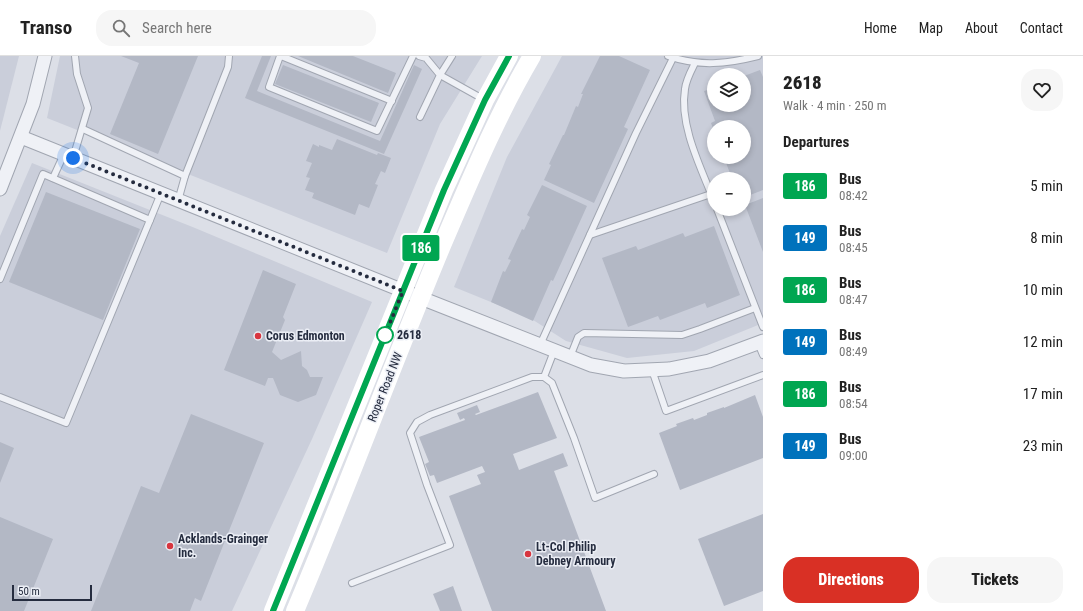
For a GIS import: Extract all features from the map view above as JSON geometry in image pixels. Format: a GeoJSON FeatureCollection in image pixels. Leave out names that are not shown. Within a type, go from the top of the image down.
{"type":"FeatureCollection","features":[{"type":"Feature","properties":{"kind":"main road","name":"Roper Road NW"},"geometry":{"type":"LineString","coordinates":[[273,611],[444,190],[485,100],[509,56]]}},
{"type":"Feature","properties":{"kind":"main road","name":"Roper Road NW"},"geometry":{"type":"LineString","coordinates":[[296,611],[420,298],[462,199],[492,133],[532,56]]}},
{"type":"Feature","properties":{"kind":"street"},"geometry":{"type":"LineString","coordinates":[[0,189],[33,104],[45,56]]}},
{"type":"Feature","properties":{"kind":"street"},"geometry":{"type":"LineString","coordinates":[[21,136],[420,298],[570,357],[608,369],[624,371],[652,370],[688,366],[761,346]]}},
{"type":"Feature","properties":{"kind":"lane"},"geometry":{"type":"LineString","coordinates":[[53,178],[69,156],[83,129],[88,108],[77,74],[75,56]]}},
{"type":"Feature","properties":{"kind":"lane"},"geometry":{"type":"LineString","coordinates":[[178,200],[185,176],[228,68],[229,56]]}},
{"type":"Feature","properties":{"kind":"lane"},"geometry":{"type":"LineString","coordinates":[[392,101],[281,56],[269,87],[377,131],[392,101],[413,56]]}},
{"type":"Feature","properties":{"kind":"lane"},"geometry":{"type":"LineString","coordinates":[[419,56],[426,58],[440,76],[485,100]]}},
{"type":"Feature","properties":{"kind":"lane"},"geometry":{"type":"LineString","coordinates":[[420,117],[440,76],[452,56]]}},
{"type":"Feature","properties":{"kind":"lane"},"geometry":{"type":"LineString","coordinates":[[540,345],[670,57],[695,63],[715,64],[758,56]]}},
{"type":"Feature","properties":{"kind":"lane"},"geometry":{"type":"LineString","coordinates":[[695,63],[685,89],[686,118],[688,134],[707,184]]}},
{"type":"Feature","properties":{"kind":"lane"},"geometry":{"type":"LineString","coordinates":[[83,129],[185,176]]}},
{"type":"Feature","properties":{"kind":"lane"},"geometry":{"type":"LineString","coordinates":[[0,279],[43,174],[150,220]]}},
{"type":"Feature","properties":{"kind":"lane"},"geometry":{"type":"LineString","coordinates":[[0,397],[66,423],[160,193]]}},
{"type":"Feature","properties":{"kind":"lane"},"geometry":{"type":"LineString","coordinates":[[590,235],[707,195]]}},
{"type":"Feature","properties":{"kind":"lane"},"geometry":{"type":"LineString","coordinates":[[720,216],[763,327]]}},
{"type":"Feature","properties":{"kind":"lane"},"geometry":{"type":"LineString","coordinates":[[570,357],[578,337],[584,333],[682,334],[700,330],[756,308]]}},
{"type":"Feature","properties":{"kind":"lane"},"geometry":{"type":"LineString","coordinates":[[544,377],[554,350]]}},
{"type":"Feature","properties":{"kind":"lane"},"geometry":{"type":"LineString","coordinates":[[652,370],[666,411],[763,375]]}},
{"type":"Feature","properties":{"kind":"lane"},"geometry":{"type":"LineString","coordinates":[[352,583],[450,545],[427,485],[410,433],[417,422],[432,414],[532,377],[544,377],[552,383],[574,438],[595,498],[654,474]]}},
{"type":"Feature","properties":{"kind":"shaded area"},"geometry":{"type":"Polygon","coordinates":[[[0,56],[19,56],[0,131],[0,56]]]}},
{"type":"Feature","properties":{"kind":"shaded area"},"geometry":{"type":"Polygon","coordinates":[[[60,56],[482,56],[440,124],[387,253],[47,118],[60,56]]]}},
{"type":"Feature","properties":{"kind":"shaded area"},"geometry":{"type":"Polygon","coordinates":[[[562,56],[763,56],[763,323],[694,351],[627,358],[566,341],[530,318],[454,287],[507,157],[562,56]]]}},
{"type":"Feature","properties":{"kind":"shaded area"},"geometry":{"type":"Polygon","coordinates":[[[32,163],[195,228],[372,302],[312,439],[232,611],[0,611],[0,236],[32,163]]]}},
{"type":"Feature","properties":{"kind":"building"},"geometry":{"type":"Polygon","coordinates":[[[121,56],[198,56],[158,154],[110,134],[139,63],[121,56]]]}},
{"type":"Feature","properties":{"kind":"building"},"geometry":{"type":"Polygon","coordinates":[[[262,56],[271,56],[257,91],[380,141],[414,65],[422,69],[384,154],[245,98],[262,56]]]}},
{"type":"Feature","properties":{"kind":"building"},"geometry":{"type":"Polygon","coordinates":[[[298,56],[353,56],[396,73],[388,93],[298,56]]]}},
{"type":"Feature","properties":{"kind":"building"},"geometry":{"type":"Polygon","coordinates":[[[600,56],[619,56],[650,70],[624,127],[628,129],[594,203],[544,180],[551,165],[549,164],[564,135],[576,106],[578,107],[583,94],[581,94],[600,56]]]}},
{"type":"Feature","properties":{"kind":"building"},"geometry":{"type":"Polygon","coordinates":[[[283,65],[379,103],[371,122],[275,84],[283,65]]]}},
{"type":"Feature","properties":{"kind":"building"},"geometry":{"type":"Polygon","coordinates":[[[760,70],[763,77],[763,190],[751,195],[751,172],[729,172],[727,164],[751,164],[751,120],[715,120],[712,112],[751,112],[751,73],[760,70]]]}},
{"type":"Feature","properties":{"kind":"building"},"geometry":{"type":"Polygon","coordinates":[[[707,90],[707,99],[704,91],[707,90]]]}},
{"type":"Feature","properties":{"kind":"building"},"geometry":{"type":"Polygon","coordinates":[[[337,139],[377,155],[378,153],[391,158],[385,173],[381,171],[375,184],[378,185],[369,208],[359,204],[355,215],[312,198],[314,193],[305,190],[310,178],[306,177],[312,163],[306,161],[313,144],[332,150],[337,139]]]}},
{"type":"Feature","properties":{"kind":"building"},"geometry":{"type":"Polygon","coordinates":[[[542,185],[587,206],[533,321],[491,302],[503,271],[505,272],[511,260],[508,259],[522,229],[524,230],[530,217],[527,215],[542,185]]]}},
{"type":"Feature","properties":{"kind":"building"},"geometry":{"type":"Polygon","coordinates":[[[46,192],[140,229],[103,320],[9,282],[46,192]]]}},
{"type":"Feature","properties":{"kind":"building"},"geometry":{"type":"Polygon","coordinates":[[[763,198],[763,252],[749,216],[751,216],[751,203],[763,198]]]}},
{"type":"Feature","properties":{"kind":"building"},"geometry":{"type":"Polygon","coordinates":[[[714,226],[740,295],[707,308],[705,303],[660,320],[658,316],[628,327],[602,258],[636,246],[638,250],[683,233],[685,237],[714,226]]]}},
{"type":"Feature","properties":{"kind":"building","name":"Corus Edmonton"},"geometry":{"type":"Polygon","coordinates":[[[263,270],[296,284],[283,317],[285,320],[272,352],[281,360],[301,351],[302,366],[307,370],[310,377],[323,377],[316,395],[298,402],[280,395],[273,378],[268,378],[265,386],[224,370],[263,270]]]}},
{"type":"Feature","properties":{"kind":"building","name":"Lt-Col Philip Debney Armoury"},"geometry":{"type":"Polygon","coordinates":[[[538,392],[557,438],[513,454],[519,470],[563,453],[568,466],[554,471],[606,611],[492,611],[449,496],[481,484],[477,475],[485,472],[482,466],[437,483],[434,475],[430,476],[425,464],[429,462],[419,437],[465,420],[464,418],[460,420],[457,413],[477,405],[480,412],[475,414],[476,415],[538,392]]]}},
{"type":"Feature","properties":{"kind":"building"},"geometry":{"type":"Polygon","coordinates":[[[755,395],[763,417],[763,458],[680,490],[659,433],[677,426],[676,424],[693,418],[694,420],[707,415],[707,413],[724,408],[755,395]]]}},
{"type":"Feature","properties":{"kind":"building","name":"Acklands-Grainger Inc."},"geometry":{"type":"Polygon","coordinates":[[[191,414],[264,443],[201,601],[195,598],[190,611],[91,611],[141,486],[159,493],[191,414]]]}},
{"type":"Feature","properties":{"kind":"building"},"geometry":{"type":"Polygon","coordinates":[[[0,442],[14,448],[0,483],[0,442]]]}},
{"type":"Feature","properties":{"kind":"building"},"geometry":{"type":"Polygon","coordinates":[[[763,514],[763,591],[724,606],[698,539],[763,514]]]}},
{"type":"Feature","properties":{"kind":"building"},"geometry":{"type":"Polygon","coordinates":[[[0,517],[53,539],[24,611],[0,611],[0,517]]]}},
{"type":"Feature","properties":{"kind":"building"},"geometry":{"type":"Polygon","coordinates":[[[453,586],[462,611],[440,611],[433,594],[453,586]]]}},
{"type":"Feature","properties":{"kind":"bus line","name":"186"},"geometry":{"type":"LineString","coordinates":[[273,611],[444,190],[485,100],[509,56]]}},
{"type":"Feature","properties":{"kind":"place","name":"2618"},"geometry":{"type":"Point","coordinates":[385,335]}},
{"type":"Feature","properties":{"kind":"place","name":"Corus Edmonton"},"geometry":{"type":"Point","coordinates":[258,336]}},
{"type":"Feature","properties":{"kind":"place","name":"Acklands-Grainger Inc."},"geometry":{"type":"Point","coordinates":[170,546]}},
{"type":"Feature","properties":{"kind":"place","name":"Lt-Col Philip Debney Armoury"},"geometry":{"type":"Point","coordinates":[528,554]}},
{"type":"Feature","properties":{"kind":"route"},"geometry":{"type":"LineString","coordinates":[[73,158],[403,291],[385,335]]}}]}
